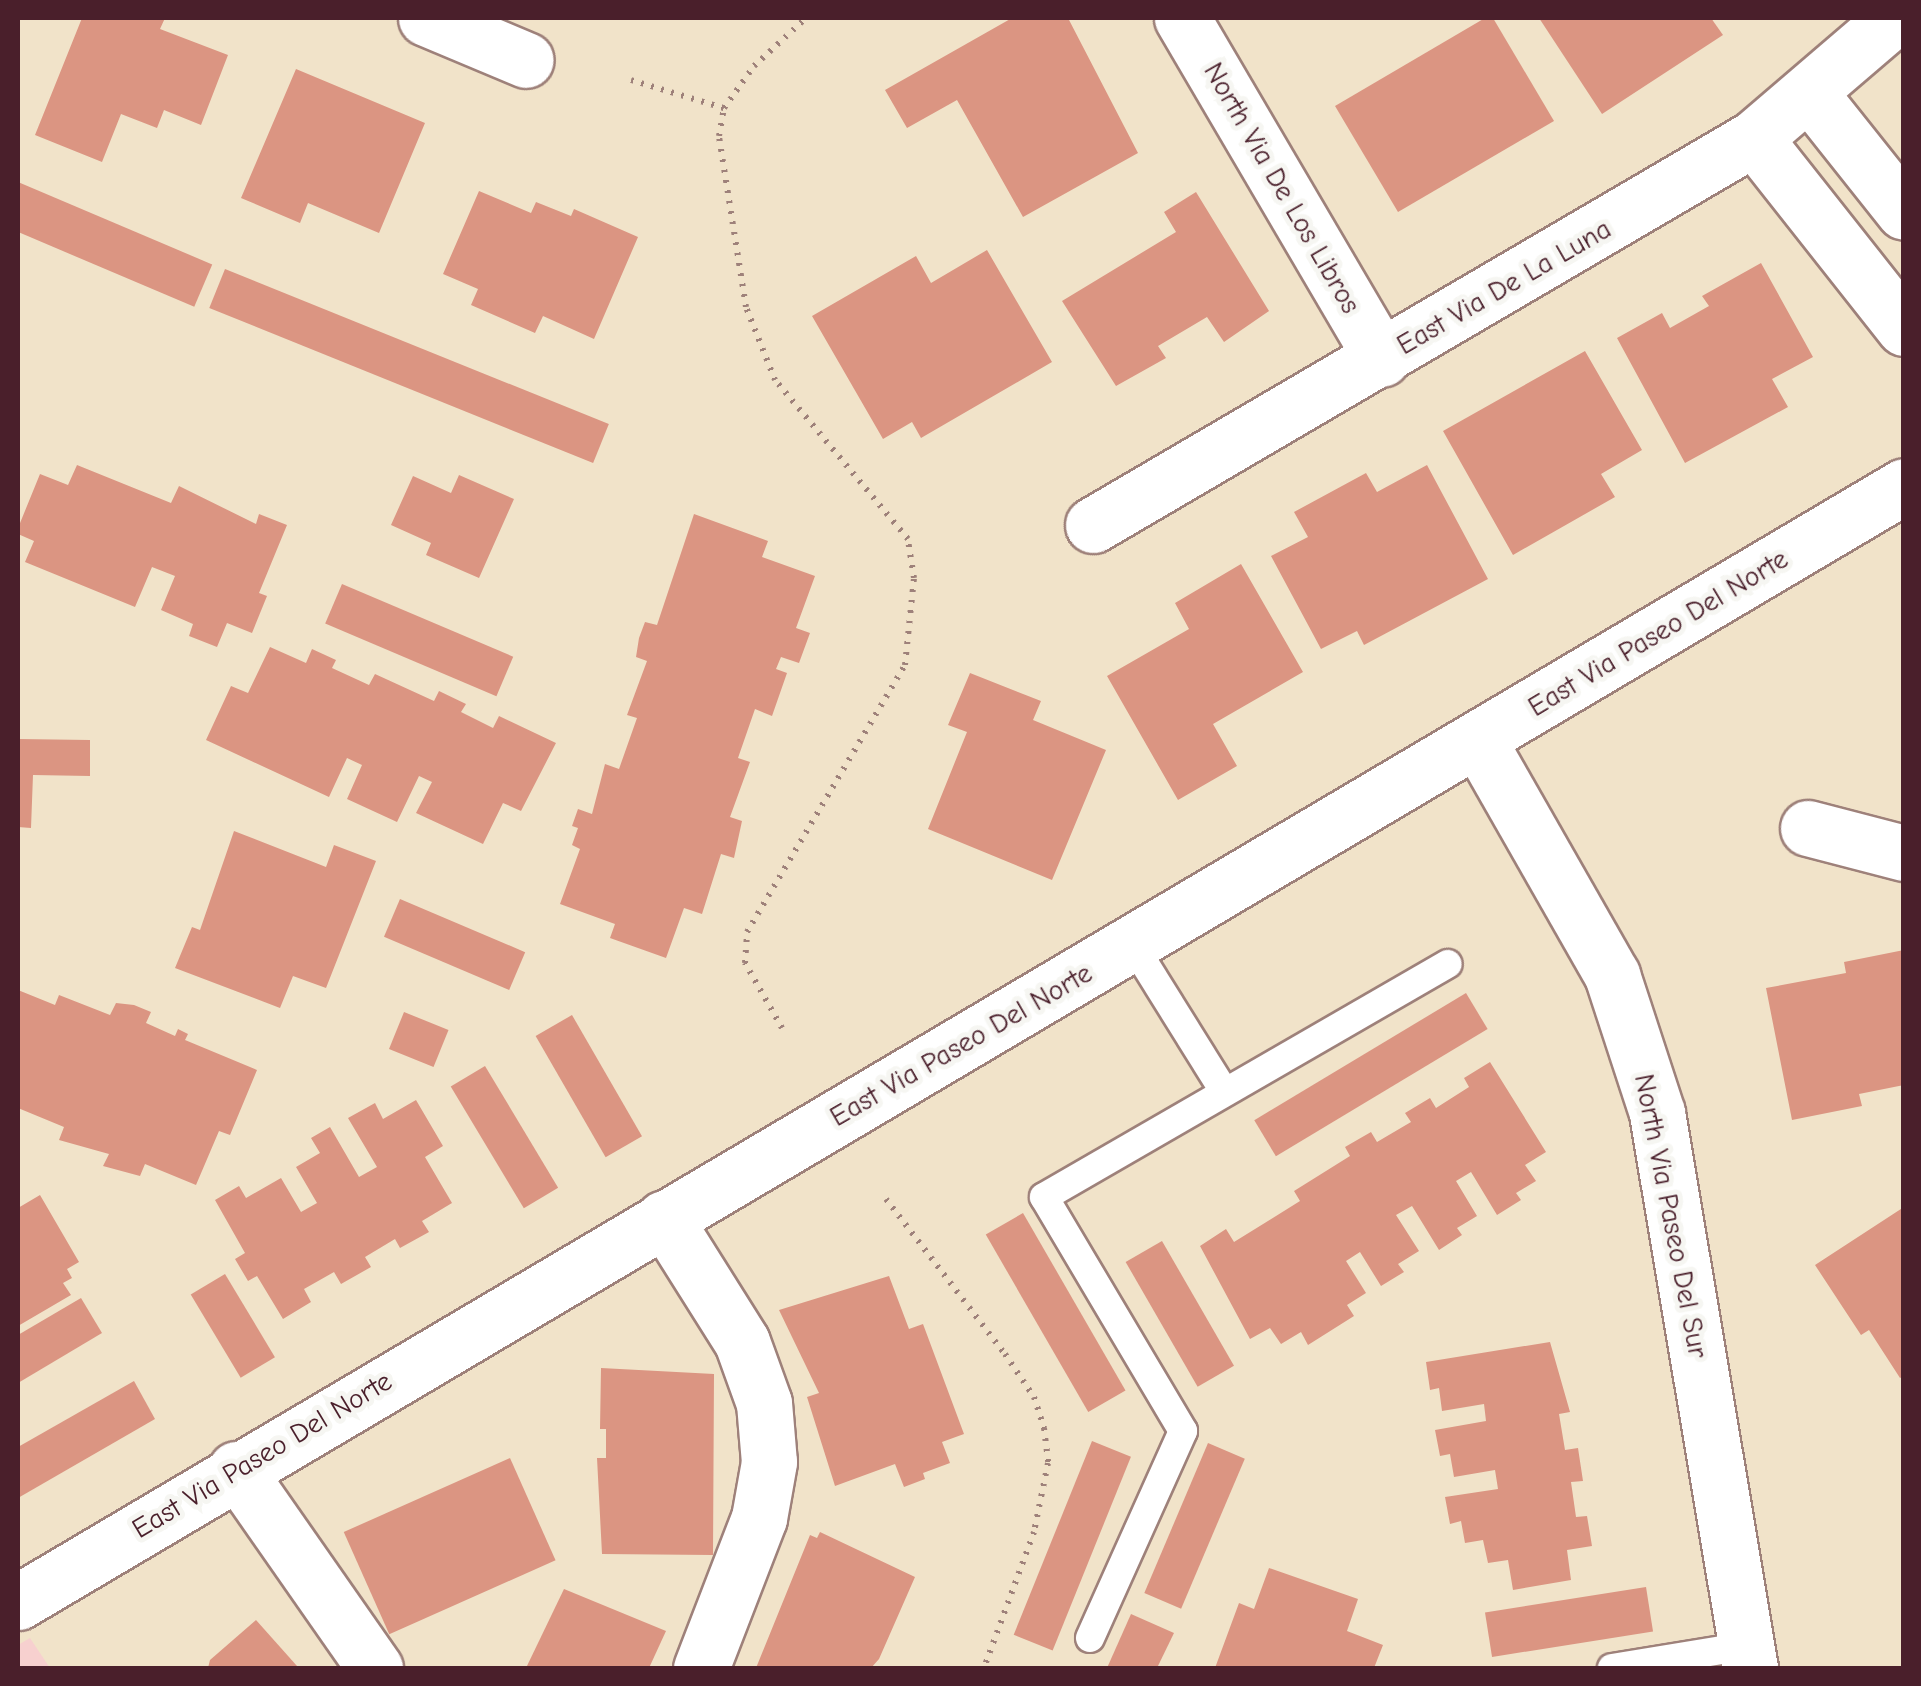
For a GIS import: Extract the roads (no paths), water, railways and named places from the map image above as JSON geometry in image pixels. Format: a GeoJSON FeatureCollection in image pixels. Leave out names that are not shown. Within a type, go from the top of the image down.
{"type":"FeatureCollection","features":[{"type":"Feature","properties":{"kind":"street"},"geometry":{"type":"LineString","coordinates":[[426,18],[526,60]]}},
{"type":"Feature","properties":{"kind":"street","name":"North Via De Los Libros"},"geometry":{"type":"LineString","coordinates":[[1182,18],[1382,358]]}},
{"type":"Feature","properties":{"kind":"street","name":"East Via De La Luna"},"geometry":{"type":"LineString","coordinates":[[1093,525],[1754,138],[1810,95],[1894,18]]}},
{"type":"Feature","properties":{"kind":"street"},"geometry":{"type":"LineString","coordinates":[[1810,95],[1904,212]]}},
{"type":"Feature","properties":{"kind":"street"},"geometry":{"type":"LineString","coordinates":[[1754,138],[1904,328]]}},
{"type":"Feature","properties":{"kind":"street","name":"East Via Paseo Del Norte"},"geometry":{"type":"LineString","coordinates":[[18,1602],[1904,486]]}},
{"type":"Feature","properties":{"kind":"street","name":"North Via Paseo Del Sur"},"geometry":{"type":"LineString","coordinates":[[1478,740],[1612,976],[1657,1113],[1748,1658]]}},
{"type":"Feature","properties":{"kind":"street"},"geometry":{"type":"LineString","coordinates":[[1808,828],[1904,853]]}},
{"type":"Feature","properties":{"kind":"street"},"geometry":{"type":"LineString","coordinates":[[664,1218],[742,1342],[764,1402],[770,1462],[759,1518],[701,1668]]}},
{"type":"Feature","properties":{"kind":"street"},"geometry":{"type":"LineString","coordinates":[[236,1470],[375,1668]]}},
{"type":"Feature","properties":{"kind":"lane"},"geometry":{"type":"LineString","coordinates":[[1132,945],[1224,1091]]}},
{"type":"Feature","properties":{"kind":"lane"},"geometry":{"type":"LineString","coordinates":[[1090,1638],[1183,1430],[1044,1197],[1448,964]]}},
{"type":"Feature","properties":{"kind":"lane"},"geometry":{"type":"LineString","coordinates":[[1612,1668],[1748,1658]]}}]}
